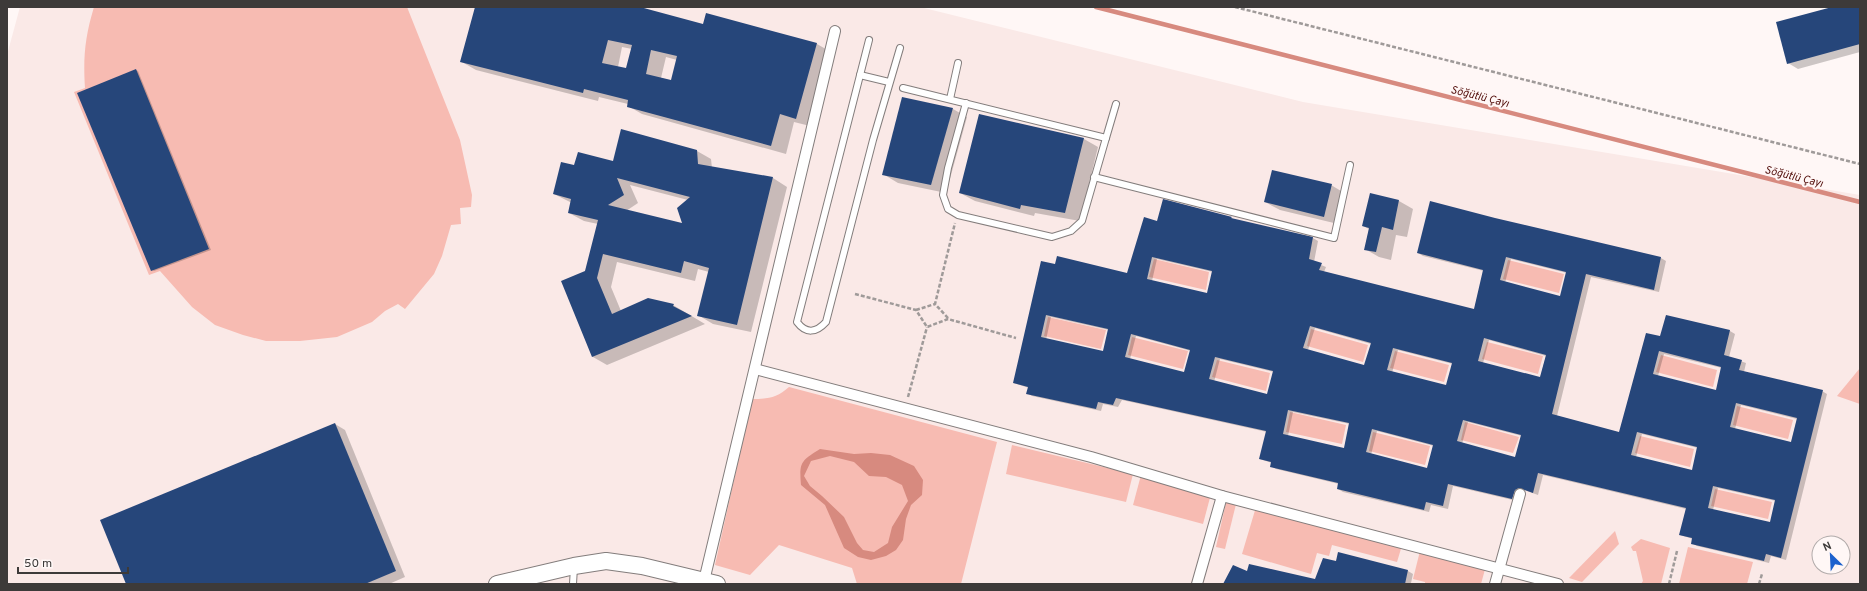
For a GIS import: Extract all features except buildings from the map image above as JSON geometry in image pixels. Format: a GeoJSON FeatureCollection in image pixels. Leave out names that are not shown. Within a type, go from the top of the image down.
{"type":"FeatureCollection","features":[{"type":"Feature","properties":{"kind":"street"},"geometry":{"type":"LineString","coordinates":[[497,584],[574,566],[606,561],[642,566],[710,582],[755,369],[835,31]]}},
{"type":"Feature","properties":{"kind":"street"},"geometry":{"type":"LineString","coordinates":[[755,369],[1092,457],[1222,496],[1558,584]]}},
{"type":"Feature","properties":{"kind":"street"},"geometry":{"type":"LineString","coordinates":[[1495,584],[1520,494]]}},
{"type":"Feature","properties":{"kind":"street"},"geometry":{"type":"LineString","coordinates":[[1197,584],[1222,496]]}},
{"type":"Feature","properties":{"kind":"lane"},"geometry":{"type":"LineString","coordinates":[[869,40],[797,322],[802,328],[810,331],[820,329],[826,322],[889,82],[900,48]]}},
{"type":"Feature","properties":{"kind":"lane"},"geometry":{"type":"LineString","coordinates":[[950,99],[958,63]]}},
{"type":"Feature","properties":{"kind":"lane"},"geometry":{"type":"LineString","coordinates":[[860,75],[889,82]]}},
{"type":"Feature","properties":{"kind":"lane"},"geometry":{"type":"LineString","coordinates":[[904,88],[1106,138]]}},
{"type":"Feature","properties":{"kind":"lane"},"geometry":{"type":"LineString","coordinates":[[966,104],[948,168],[943,195],[948,209],[958,215],[1052,237],[1071,231],[1082,220],[1116,104]]}},
{"type":"Feature","properties":{"kind":"lane"},"geometry":{"type":"LineString","coordinates":[[1094,177],[1334,238],[1350,165]]}},
{"type":"Feature","properties":{"kind":"lane"},"geometry":{"type":"LineString","coordinates":[[573,584],[574,566]]}},
{"type":"Feature","properties":{"kind":"path"},"geometry":{"type":"LineString","coordinates":[[1235,7],[1860,164]]}},
{"type":"Feature","properties":{"kind":"path"},"geometry":{"type":"LineString","coordinates":[[934,304],[958,215]]}},
{"type":"Feature","properties":{"kind":"path"},"geometry":{"type":"LineString","coordinates":[[856,294],[916,310],[934,304]]}},
{"type":"Feature","properties":{"kind":"path"},"geometry":{"type":"LineString","coordinates":[[934,304],[948,319],[1016,338]]}},
{"type":"Feature","properties":{"kind":"path"},"geometry":{"type":"LineString","coordinates":[[905,408],[927,327],[916,310]]}},
{"type":"Feature","properties":{"kind":"path"},"geometry":{"type":"LineString","coordinates":[[927,327],[948,319]]}},
{"type":"Feature","properties":{"kind":"path"},"geometry":{"type":"LineString","coordinates":[[1669,584],[1677,551]]}},
{"type":"Feature","properties":{"kind":"path"},"geometry":{"type":"LineString","coordinates":[[1759,584],[1762,574]]}},
{"type":"Feature","properties":{"kind":"shaded area"},"geometry":{"type":"Polygon","coordinates":[[[20,7],[920,7],[1303,102],[1860,195],[1860,584],[7,584],[7,55],[20,7]]]}},
{"type":"Feature","properties":{"kind":"shaded area"},"geometry":{"type":"Polygon","coordinates":[[[94,7],[407,7],[460,140],[472,195],[471,207],[460,208],[461,224],[451,225],[442,256],[434,274],[405,309],[398,304],[385,311],[372,322],[337,337],[300,341],[266,341],[215,325],[192,307],[160,271],[149,275],[74,92],[85,88],[85,47],[94,7]]]}},
{"type":"Feature","properties":{"kind":"shaded area"},"geometry":{"type":"Polygon","coordinates":[[[1154,259],[1209,272],[1206,290],[1149,277],[1154,259]]]}},
{"type":"Feature","properties":{"kind":"shaded area"},"geometry":{"type":"Polygon","coordinates":[[[1508,260],[1564,274],[1559,293],[1503,279],[1508,260]]]}},
{"type":"Feature","properties":{"kind":"shaded area"},"geometry":{"type":"Polygon","coordinates":[[[1048,317],[1106,330],[1101,349],[1044,336],[1048,317]]]}},
{"type":"Feature","properties":{"kind":"shaded area"},"geometry":{"type":"Polygon","coordinates":[[[1311,329],[1368,345],[1363,362],[1307,346],[1311,329]]]}},
{"type":"Feature","properties":{"kind":"shaded area"},"geometry":{"type":"Polygon","coordinates":[[[1132,337],[1188,351],[1183,369],[1128,355],[1132,337]]]}},
{"type":"Feature","properties":{"kind":"shaded area"},"geometry":{"type":"Polygon","coordinates":[[[1487,342],[1543,356],[1538,374],[1482,359],[1487,342]]]}},
{"type":"Feature","properties":{"kind":"shaded area"},"geometry":{"type":"Polygon","coordinates":[[[1395,351],[1449,365],[1444,382],[1390,368],[1395,351]]]}},
{"type":"Feature","properties":{"kind":"shaded area"},"geometry":{"type":"Polygon","coordinates":[[[1661,355],[1717,370],[1713,387],[1656,372],[1661,355]]]}},
{"type":"Feature","properties":{"kind":"shaded area"},"geometry":{"type":"Polygon","coordinates":[[[1217,360],[1270,373],[1266,391],[1212,377],[1217,360]]]}},
{"type":"Feature","properties":{"kind":"shaded area"},"geometry":{"type":"Polygon","coordinates":[[[1860,368],[1860,404],[1837,396],[1860,368]]]}},
{"type":"Feature","properties":{"kind":"shaded area"},"geometry":{"type":"Polygon","coordinates":[[[789,387],[997,442],[961,584],[857,584],[852,568],[779,545],[750,575],[715,565],[752,399],[772,397],[780,394],[789,387]]]}},
{"type":"Feature","properties":{"kind":"shaded area"},"geometry":{"type":"Polygon","coordinates":[[[1737,406],[1793,420],[1788,439],[1733,425],[1737,406]]]}},
{"type":"Feature","properties":{"kind":"shaded area"},"geometry":{"type":"Polygon","coordinates":[[[1290,412],[1346,425],[1342,444],[1286,432],[1290,412]]]}},
{"type":"Feature","properties":{"kind":"shaded area"},"geometry":{"type":"Polygon","coordinates":[[[1465,422],[1519,437],[1513,453],[1461,440],[1465,422]]]}},
{"type":"Feature","properties":{"kind":"shaded area"},"geometry":{"type":"Polygon","coordinates":[[[1373,432],[1430,446],[1425,465],[1369,451],[1373,432]]]}},
{"type":"Feature","properties":{"kind":"shaded area"},"geometry":{"type":"Polygon","coordinates":[[[1640,436],[1694,449],[1690,467],[1635,453],[1640,436]]]}},
{"type":"Feature","properties":{"kind":"shaded area"},"geometry":{"type":"Polygon","coordinates":[[[1012,445],[1133,474],[1126,502],[1006,474],[1012,445]]]}},
{"type":"Feature","properties":{"kind":"shaded area"},"geometry":{"type":"Polygon","coordinates":[[[820,449],[854,454],[871,453],[890,455],[914,466],[923,480],[922,495],[911,505],[906,519],[903,540],[896,550],[886,556],[871,560],[858,557],[844,548],[825,505],[801,485],[801,467],[805,460],[820,449]],[[830,456],[811,461],[804,476],[810,486],[844,517],[857,543],[863,550],[874,552],[888,543],[892,527],[908,501],[902,485],[886,477],[869,476],[854,462],[830,456]]]}},
{"type":"Feature","properties":{"kind":"shaded area"},"geometry":{"type":"Polygon","coordinates":[[[1141,475],[1211,494],[1203,524],[1133,505],[1141,475]]]}},
{"type":"Feature","properties":{"kind":"shaded area"},"geometry":{"type":"Polygon","coordinates":[[[1715,489],[1772,502],[1768,519],[1711,506],[1715,489]]]}},
{"type":"Feature","properties":{"kind":"shaded area"},"geometry":{"type":"Polygon","coordinates":[[[1227,498],[1237,500],[1225,549],[1216,547],[1227,498]]]}},
{"type":"Feature","properties":{"kind":"shaded area"},"geometry":{"type":"Polygon","coordinates":[[[1256,507],[1403,542],[1397,562],[1332,545],[1329,556],[1317,553],[1311,574],[1242,554],[1256,507]]]}},
{"type":"Feature","properties":{"kind":"shaded area"},"geometry":{"type":"Polygon","coordinates":[[[1615,531],[1619,544],[1582,582],[1569,578],[1615,531]]]}},
{"type":"Feature","properties":{"kind":"shaded area"},"geometry":{"type":"Polygon","coordinates":[[[1641,539],[1670,548],[1661,584],[1641,584],[1643,581],[1636,551],[1633,551],[1631,547],[1641,539]]]}},
{"type":"Feature","properties":{"kind":"shaded area"},"geometry":{"type":"Polygon","coordinates":[[[1421,547],[1487,562],[1481,584],[1425,584],[1425,582],[1413,579],[1421,547]]]}},
{"type":"Feature","properties":{"kind":"shaded area"},"geometry":{"type":"Polygon","coordinates":[[[1688,547],[1753,562],[1747,584],[1679,584],[1688,547]]]}},
{"type":"Feature","properties":{"kind":"waterway","name":"Söğütlü Çayı"},"geometry":{"type":"LineString","coordinates":[[1096,7],[1860,202]]}}]}
